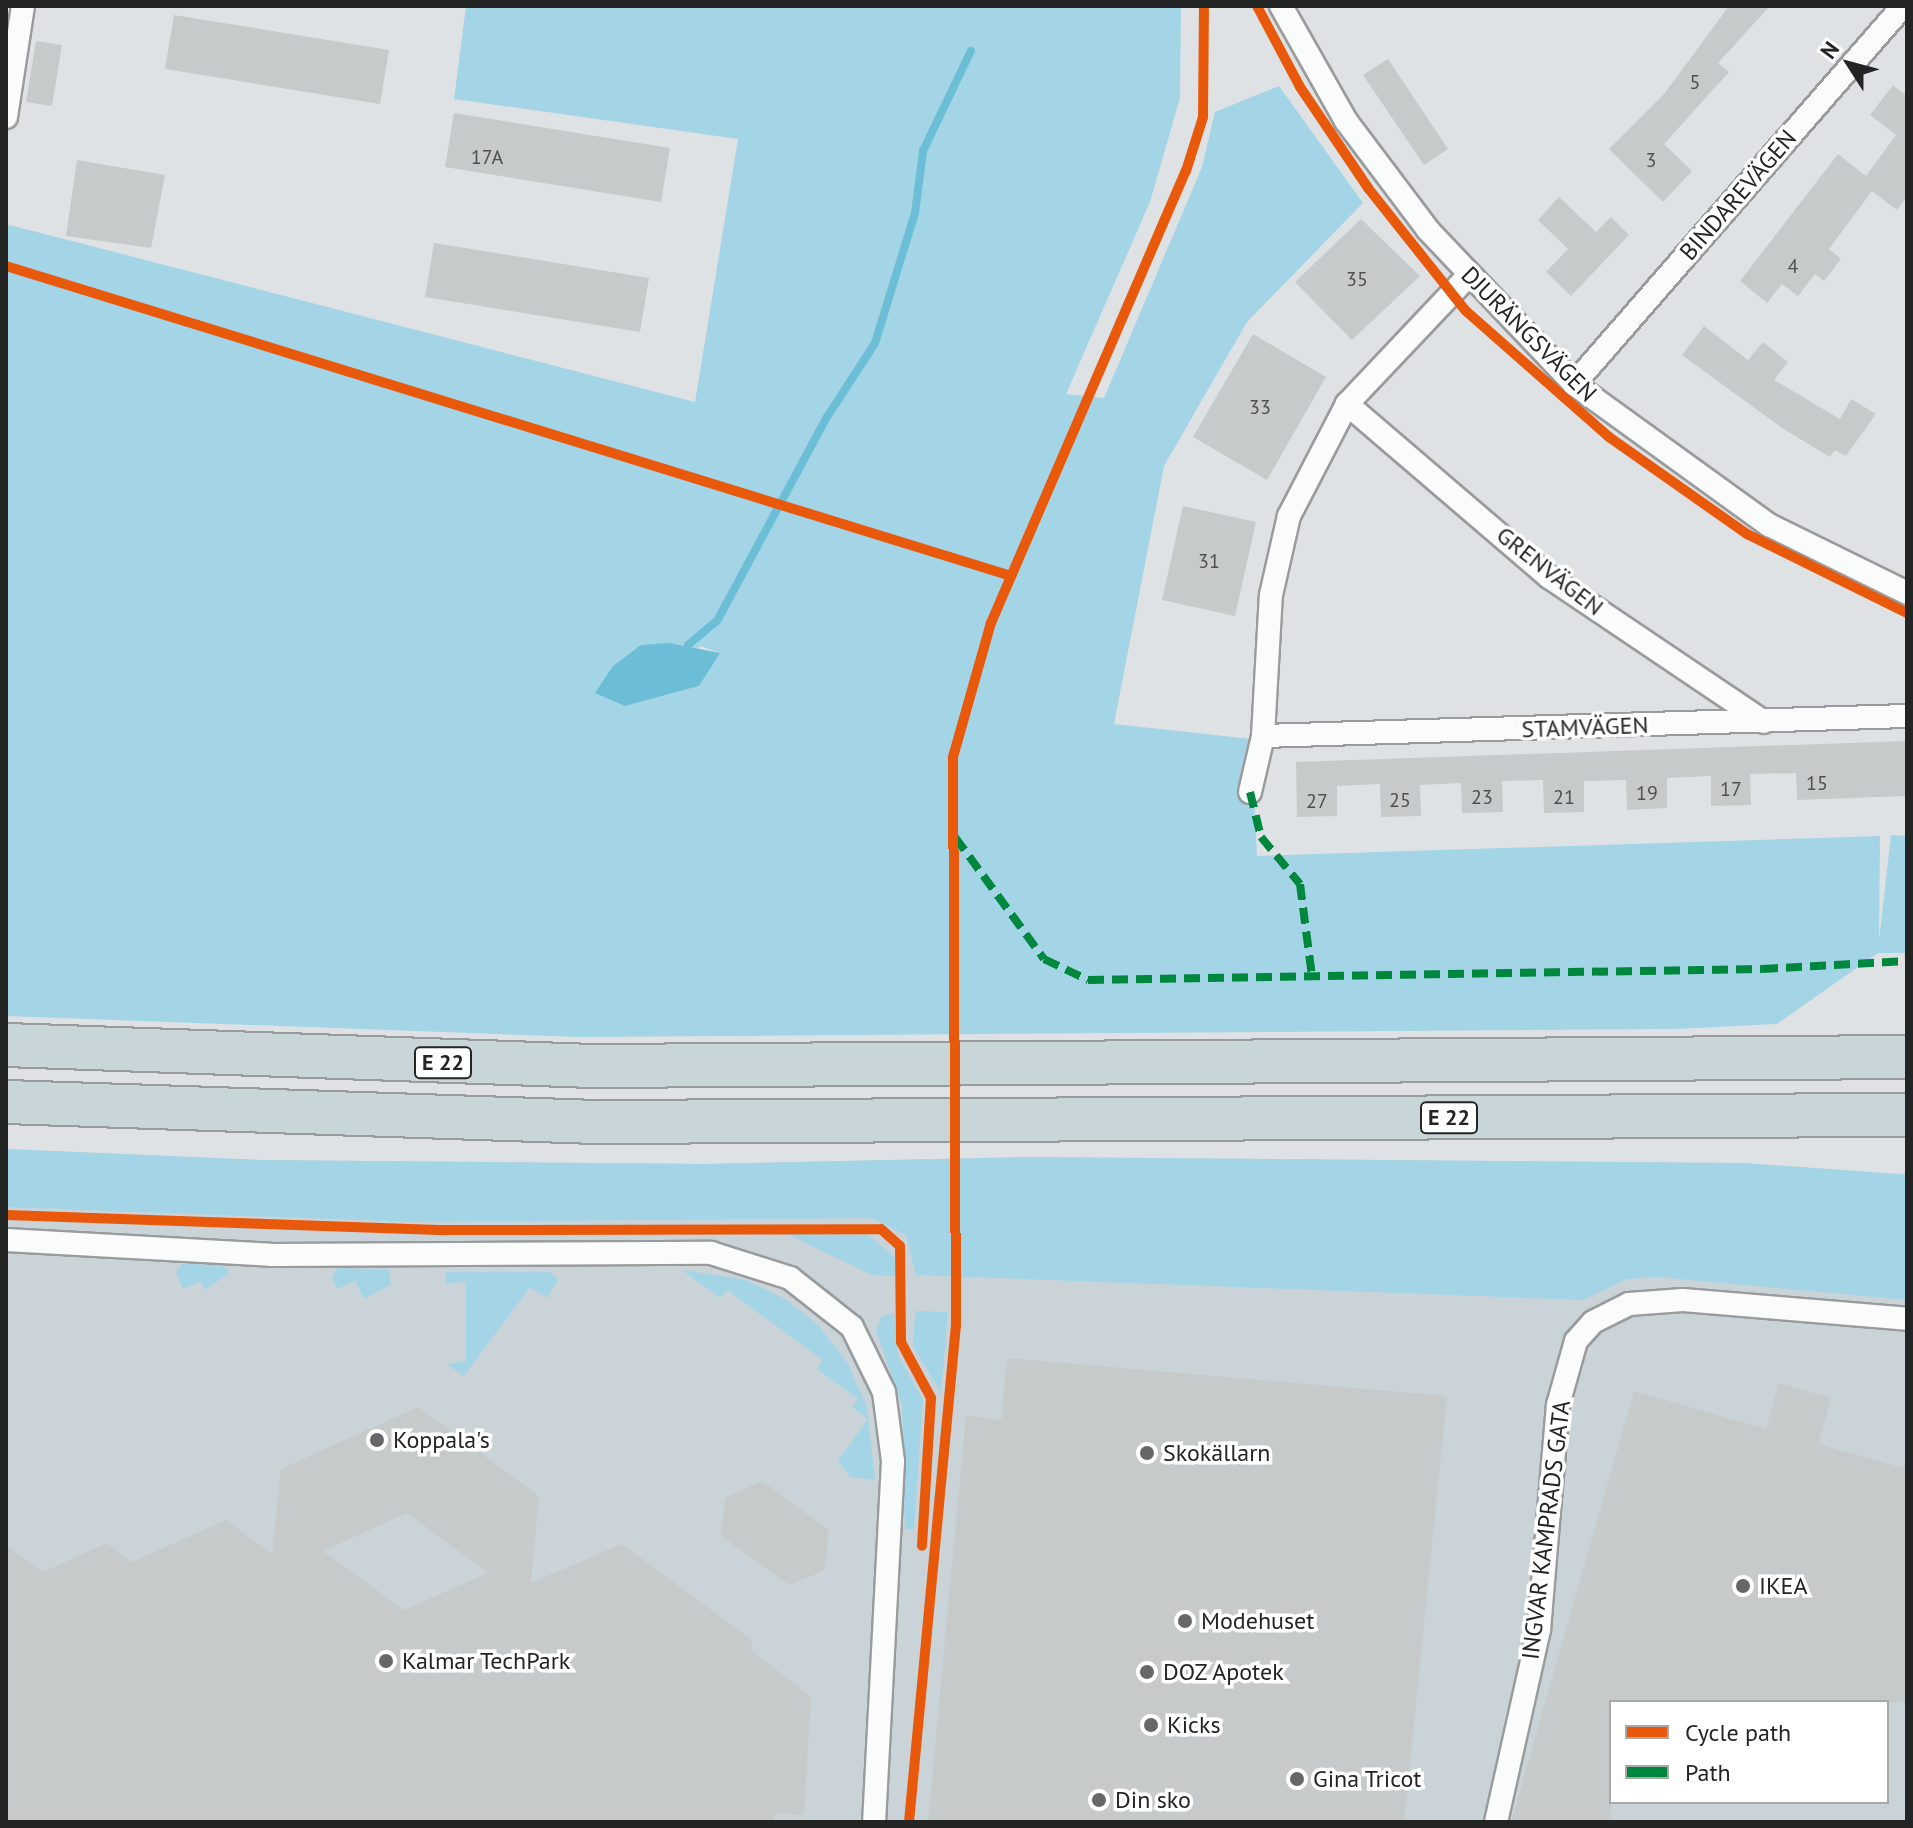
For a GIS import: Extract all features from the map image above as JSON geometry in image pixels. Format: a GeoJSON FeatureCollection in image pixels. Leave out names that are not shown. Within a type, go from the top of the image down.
{"type":"FeatureCollection","features":[{"type":"Feature","properties":{"kind":"highway","name":"E 22"},"geometry":{"type":"LineString","coordinates":[[6,1045],[593,1066],[1907,1057]]}},
{"type":"Feature","properties":{"kind":"highway","name":"E 22"},"geometry":{"type":"LineString","coordinates":[[6,1102],[597,1122],[1898,1117]]}},
{"type":"Feature","properties":{"kind":"street"},"geometry":{"type":"LineString","coordinates":[[6,117],[23,6]]}},
{"type":"Feature","properties":{"kind":"street","name":"DJURÄNGSVÄGEN"},"geometry":{"type":"LineString","coordinates":[[1281,6],[1346,121],[1468,276],[1574,384],[1769,525],[1907,593]]}},
{"type":"Feature","properties":{"kind":"street","name":"BINDAREVÄGEN"},"geometry":{"type":"LineString","coordinates":[[1574,384],[1903,6]]}},
{"type":"Feature","properties":{"kind":"street"},"geometry":{"type":"LineString","coordinates":[[1250,792],[1263,736],[1271,595],[1289,516],[1347,404],[1468,276]]}},
{"type":"Feature","properties":{"kind":"street","name":"GRENVÄGEN"},"geometry":{"type":"LineString","coordinates":[[1347,404],[1549,577],[1764,722]]}},
{"type":"Feature","properties":{"kind":"street","name":"STAMVÄGEN"},"geometry":{"type":"LineString","coordinates":[[1263,736],[1907,716]]}},
{"type":"Feature","properties":{"kind":"street"},"geometry":{"type":"LineString","coordinates":[[6,1240],[271,1255],[711,1253],[790,1278],[852,1327],[884,1392],[893,1461],[874,1822]]}},
{"type":"Feature","properties":{"kind":"street","name":"INGVAR KAMPRADS GATA"},"geometry":{"type":"LineString","coordinates":[[1496,1822],[1539,1630],[1558,1405],[1584,1331],[1629,1304],[1683,1300],[1907,1319]]}},
{"type":"Feature","properties":{"kind":"shaded area"},"geometry":{"type":"Polygon","coordinates":[[[466,6],[1181,6],[1180,98],[1150,202],[1066,394],[1104,398],[1202,167],[1215,112],[1279,86],[1363,203],[1247,322],[1164,466],[1114,724],[1251,739],[1257,856],[1880,836],[1879,940],[1891,835],[1907,836],[1907,953],[1878,953],[1777,1024],[1675,1029],[579,1037],[6,1016],[6,224],[695,402],[738,139],[454,99],[466,6]],[[701,646],[625,706],[699,686],[719,653],[701,646]]]}},
{"type":"Feature","properties":{"kind":"shaded area"},"geometry":{"type":"Polygon","coordinates":[[[669,643],[720,653],[699,686],[625,706],[595,693],[613,666],[641,645],[669,643]]]}},
{"type":"Feature","properties":{"kind":"shaded area"},"geometry":{"type":"Polygon","coordinates":[[[6,1149],[260,1160],[705,1164],[1026,1157],[1742,1163],[1907,1175],[1907,1822],[6,1822],[6,1149]]]}},
{"type":"Feature","properties":{"kind":"shaded area"},"geometry":{"type":"Polygon","coordinates":[[[6,1149],[260,1160],[705,1164],[1026,1157],[1742,1163],[1900,1174],[1907,1175],[1907,1300],[1658,1277],[1627,1279],[1583,1300],[916,1275],[906,1235],[871,1218],[414,1222],[6,1207],[6,1149]]]}},
{"type":"Feature","properties":{"kind":"shaded area"},"geometry":{"type":"Polygon","coordinates":[[[787,1234],[868,1235],[895,1257],[895,1276],[872,1275],[787,1234]]]}},
{"type":"Feature","properties":{"kind":"shaded area"},"geometry":{"type":"Polygon","coordinates":[[[182,1264],[223,1265],[229,1273],[205,1290],[201,1281],[183,1289],[176,1272],[182,1264]]]}},
{"type":"Feature","properties":{"kind":"shaded area"},"geometry":{"type":"Polygon","coordinates":[[[338,1268],[389,1270],[391,1284],[364,1299],[355,1281],[337,1289],[332,1277],[338,1268]]]}},
{"type":"Feature","properties":{"kind":"shaded area"},"geometry":{"type":"Polygon","coordinates":[[[682,1270],[746,1280],[787,1300],[819,1326],[848,1364],[867,1407],[875,1480],[850,1477],[838,1461],[868,1419],[852,1407],[858,1399],[817,1369],[823,1360],[727,1290],[720,1298],[682,1270]]]}},
{"type":"Feature","properties":{"kind":"shaded area"},"geometry":{"type":"Polygon","coordinates":[[[446,1272],[550,1272],[558,1279],[547,1298],[530,1287],[464,1376],[447,1364],[466,1361],[466,1282],[446,1283],[446,1272]]]}},
{"type":"Feature","properties":{"kind":"shaded area"},"geometry":{"type":"Polygon","coordinates":[[[915,1311],[948,1312],[941,1393],[913,1346],[915,1311]]]}},
{"type":"Feature","properties":{"kind":"shaded area"},"geometry":{"type":"Polygon","coordinates":[[[894,1313],[898,1355],[923,1400],[914,1530],[905,1529],[902,1404],[876,1331],[881,1317],[894,1313]]]}},
{"type":"Feature","properties":{"kind":"building"},"geometry":{"type":"Polygon","coordinates":[[[1729,6],[1770,6],[1718,63],[1729,72],[1664,144],[1692,171],[1663,202],[1609,149],[1664,94],[1729,6]]]}},
{"type":"Feature","properties":{"kind":"building"},"geometry":{"type":"Polygon","coordinates":[[[174,15],[389,50],[380,104],[165,69],[174,15]]]}},
{"type":"Feature","properties":{"kind":"building"},"geometry":{"type":"Polygon","coordinates":[[[36,41],[62,45],[52,106],[26,102],[36,41]]]}},
{"type":"Feature","properties":{"kind":"building"},"geometry":{"type":"Polygon","coordinates":[[[1388,59],[1448,149],[1424,165],[1363,75],[1388,59]]]}},
{"type":"Feature","properties":{"kind":"building"},"geometry":{"type":"Polygon","coordinates":[[[1893,85],[1907,96],[1907,196],[1897,210],[1872,191],[1829,249],[1841,259],[1824,281],[1815,274],[1798,296],[1782,284],[1767,303],[1740,281],[1838,154],[1866,176],[1896,135],[1870,115],[1893,85]]]}},
{"type":"Feature","properties":{"kind":"building"},"geometry":{"type":"Polygon","coordinates":[[[454,113],[670,148],[661,202],[445,167],[454,113]]]}},
{"type":"Feature","properties":{"kind":"building"},"geometry":{"type":"Polygon","coordinates":[[[77,160],[165,175],[151,248],[66,236],[77,160]]]}},
{"type":"Feature","properties":{"kind":"building"},"geometry":{"type":"Polygon","coordinates":[[[1559,197],[1596,232],[1611,217],[1629,235],[1571,296],[1546,272],[1568,249],[1538,220],[1559,197]]]}},
{"type":"Feature","properties":{"kind":"building"},"geometry":{"type":"Polygon","coordinates":[[[1361,219],[1420,276],[1352,340],[1295,282],[1361,219]]]}},
{"type":"Feature","properties":{"kind":"building"},"geometry":{"type":"Polygon","coordinates":[[[434,243],[649,278],[640,332],[425,297],[434,243]]]}},
{"type":"Feature","properties":{"kind":"building"},"geometry":{"type":"Polygon","coordinates":[[[1704,326],[1748,360],[1763,342],[1788,362],[1774,380],[1840,419],[1851,399],[1876,414],[1846,456],[1835,450],[1830,457],[1782,428],[1682,355],[1704,326]]]}},
{"type":"Feature","properties":{"kind":"building"},"geometry":{"type":"Polygon","coordinates":[[[1253,334],[1326,377],[1267,480],[1193,437],[1253,334]]]}},
{"type":"Feature","properties":{"kind":"building"},"geometry":{"type":"Polygon","coordinates":[[[1183,506],[1256,522],[1235,616],[1162,600],[1183,506]]]}},
{"type":"Feature","properties":{"kind":"building"},"geometry":{"type":"Polygon","coordinates":[[[1907,741],[1907,796],[1797,800],[1796,773],[1750,774],[1751,805],[1711,806],[1711,776],[1667,778],[1667,808],[1627,810],[1626,780],[1584,781],[1584,812],[1544,813],[1543,780],[1502,781],[1503,812],[1462,813],[1461,783],[1420,785],[1421,816],[1381,817],[1380,784],[1337,786],[1337,816],[1297,817],[1296,762],[1907,741]]]}},
{"type":"Feature","properties":{"kind":"building","name":"Modehuset"},"geometry":{"type":"Polygon","coordinates":[[[1007,1358],[1447,1396],[1404,1822],[928,1822],[966,1415],[1001,1420],[1007,1358]]]}},
{"type":"Feature","properties":{"kind":"building","name":"IKEA"},"geometry":{"type":"Polygon","coordinates":[[[1779,1383],[1831,1398],[1818,1444],[1907,1469],[1907,1702],[1609,1700],[1611,1822],[1511,1822],[1634,1391],[1766,1429],[1779,1383]]]}},
{"type":"Feature","properties":{"kind":"building","name":"Kalmar TechPark"},"geometry":{"type":"Polygon","coordinates":[[[418,1407],[539,1496],[531,1583],[622,1544],[752,1640],[751,1650],[811,1697],[804,1815],[775,1813],[774,1822],[6,1822],[6,1545],[43,1572],[107,1543],[132,1562],[226,1520],[272,1554],[281,1469],[418,1407]],[[407,1513],[323,1551],[404,1610],[488,1573],[407,1513]]]}},
{"type":"Feature","properties":{"kind":"building"},"geometry":{"type":"Polygon","coordinates":[[[762,1481],[829,1530],[825,1570],[789,1585],[721,1536],[725,1498],[762,1481]]]}},
{"type":"Feature","properties":{"kind":"waterway"},"geometry":{"type":"LineString","coordinates":[[688,645],[717,621],[827,417],[875,343],[915,213],[923,151],[971,51]]}},
{"type":"Feature","properties":{"kind":"marked path"},"geometry":{"type":"LineString","coordinates":[[1250,792],[1261,837],[1300,884],[1312,977]]}},
{"type":"Feature","properties":{"kind":"marked path"},"geometry":{"type":"LineString","coordinates":[[955,837],[1044,959],[1088,980],[1762,969],[1907,961]]}},
{"type":"Feature","properties":{"kind":"cycle path"},"geometry":{"type":"LineString","coordinates":[[909,1822],[956,1325],[953,757],[991,623],[1186,171],[1203,117],[1204,6]]}},
{"type":"Feature","properties":{"kind":"cycle path"},"geometry":{"type":"LineString","coordinates":[[1257,6],[1300,87],[1368,188],[1466,311],[1609,437],[1747,534],[1907,613]]}},
{"type":"Feature","properties":{"kind":"cycle path"},"geometry":{"type":"LineString","coordinates":[[6,266],[1011,576]]}},
{"type":"Feature","properties":{"kind":"cycle path"},"geometry":{"type":"LineString","coordinates":[[6,1215],[446,1230],[881,1229],[900,1246],[901,1342],[931,1398],[922,1546]]}},
{"type":"Feature","properties":{"kind":"place","name":"Koppala's"},"geometry":{"type":"Point","coordinates":[377,1440]}},
{"type":"Feature","properties":{"kind":"place","name":"Skokällarn"},"geometry":{"type":"Point","coordinates":[1147,1453]}},
{"type":"Feature","properties":{"kind":"place","name":"IKEA"},"geometry":{"type":"Point","coordinates":[1743,1586]}},
{"type":"Feature","properties":{"kind":"place","name":"Modehuset"},"geometry":{"type":"Point","coordinates":[1185,1621]}},
{"type":"Feature","properties":{"kind":"place","name":"Kalmar TechPark"},"geometry":{"type":"Point","coordinates":[386,1661]}},
{"type":"Feature","properties":{"kind":"place","name":"DOZ Apotek"},"geometry":{"type":"Point","coordinates":[1147,1672]}},
{"type":"Feature","properties":{"kind":"place","name":"Kicks"},"geometry":{"type":"Point","coordinates":[1151,1725]}},
{"type":"Feature","properties":{"kind":"place","name":"Gina Tricot"},"geometry":{"type":"Point","coordinates":[1297,1779]}},
{"type":"Feature","properties":{"kind":"place","name":"Din sko"},"geometry":{"type":"Point","coordinates":[1099,1800]}}]}
